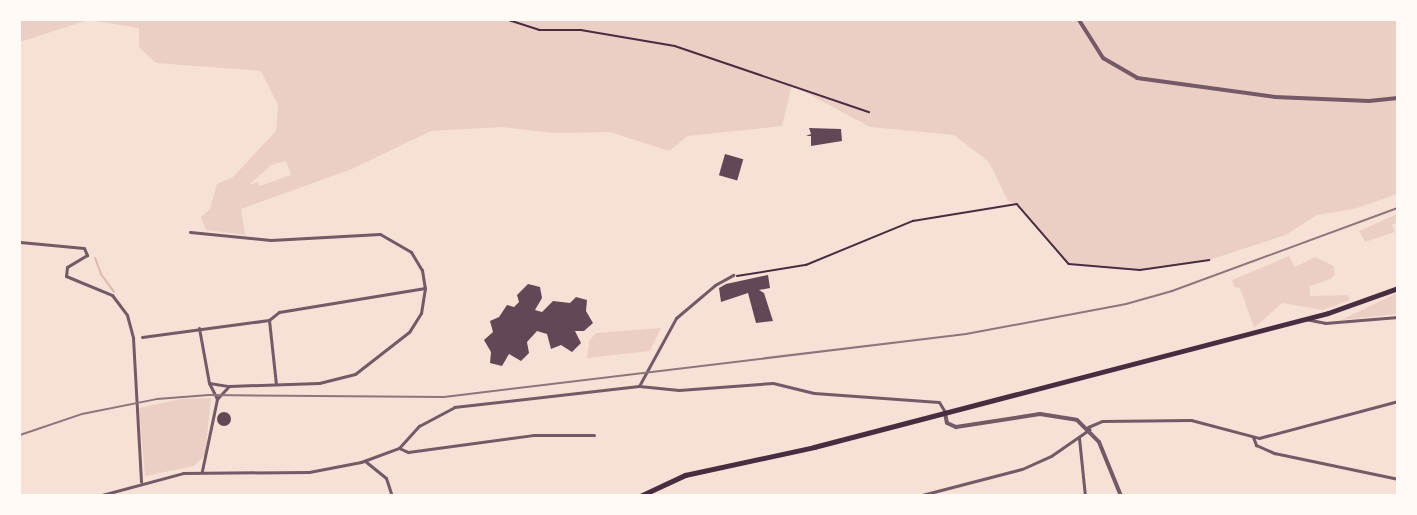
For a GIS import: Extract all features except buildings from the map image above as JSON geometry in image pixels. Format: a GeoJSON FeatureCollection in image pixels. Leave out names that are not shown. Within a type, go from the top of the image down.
{"type":"FeatureCollection","features":[{"type":"Feature","properties":{"kind":"main road"},"geometry":{"type":"LineString","coordinates":[[640,495],[685,475],[814,447],[1353,306],[1398,288]]}},
{"type":"Feature","properties":{"kind":"street"},"geometry":{"type":"LineString","coordinates":[[1079,20],[1103,58],[1137,78],[1301,99],[1398,98]]}},
{"type":"Feature","properties":{"kind":"street"},"geometry":{"type":"LineString","coordinates":[[190,232],[271,240],[380,234],[411,252],[422,270],[425,288],[417,322],[367,368],[330,382],[229,386],[209,383]]}},
{"type":"Feature","properties":{"kind":"street"},"geometry":{"type":"LineString","coordinates":[[20,242],[84,248],[87,255],[67,267],[66,276],[112,295],[128,315],[133,338],[141,482]]}},
{"type":"Feature","properties":{"kind":"street"},"geometry":{"type":"LineString","coordinates":[[639,386],[676,318],[715,285],[733,275]]}},
{"type":"Feature","properties":{"kind":"street"},"geometry":{"type":"LineString","coordinates":[[142,337],[269,320],[279,312],[425,288]]}},
{"type":"Feature","properties":{"kind":"street"},"geometry":{"type":"LineString","coordinates":[[1305,318],[1314,323],[1398,318]]}},
{"type":"Feature","properties":{"kind":"street"},"geometry":{"type":"LineString","coordinates":[[269,320],[276,384]]}},
{"type":"Feature","properties":{"kind":"street"},"geometry":{"type":"LineString","coordinates":[[199,328],[209,383],[217,399]]}},
{"type":"Feature","properties":{"kind":"street"},"geometry":{"type":"LineString","coordinates":[[98,495],[141,482],[202,471],[309,472],[365,461],[399,448],[419,426],[454,406],[639,386],[679,390],[773,383],[814,393],[939,402],[945,412],[947,423],[956,427],[1050,413],[1069,416],[1089,428],[1102,447],[1121,495]]}},
{"type":"Feature","properties":{"kind":"street"},"geometry":{"type":"LineString","coordinates":[[202,471],[217,399],[229,386]]}},
{"type":"Feature","properties":{"kind":"street"},"geometry":{"type":"LineString","coordinates":[[918,495],[1022,469],[1079,438],[1089,428],[1102,421],[1183,419],[1253,437],[1303,429],[1337,414],[1398,401]]}},
{"type":"Feature","properties":{"kind":"street"},"geometry":{"type":"LineString","coordinates":[[399,448],[408,452],[533,435],[594,435]]}},
{"type":"Feature","properties":{"kind":"street"},"geometry":{"type":"LineString","coordinates":[[1253,437],[1256,445],[1274,453],[1398,478]]}},
{"type":"Feature","properties":{"kind":"street"},"geometry":{"type":"LineString","coordinates":[[1079,438],[1085,495]]}},
{"type":"Feature","properties":{"kind":"street"},"geometry":{"type":"LineString","coordinates":[[365,461],[386,478],[392,495]]}},
{"type":"Feature","properties":{"kind":"path"},"geometry":{"type":"LineString","coordinates":[[509,20],[539,30],[581,30],[675,46],[869,112]]}},
{"type":"Feature","properties":{"kind":"path"},"geometry":{"type":"LineString","coordinates":[[733,275],[806,265],[913,221],[1017,204],[1069,264],[1140,270],[1209,260]]}},
{"type":"Feature","properties":{"kind":"shaded area"},"geometry":{"type":"Polygon","coordinates":[[[20,20],[88,20],[20,42],[20,20]]]}},
{"type":"Feature","properties":{"kind":"shaded area"},"geometry":{"type":"Polygon","coordinates":[[[88,20],[1397,20],[1397,194],[1354,209],[1317,215],[1286,235],[1209,260],[1140,270],[1069,264],[1017,205],[1008,201],[989,162],[954,135],[870,127],[792,85],[782,126],[688,136],[669,151],[610,132],[553,133],[502,127],[431,131],[352,169],[241,209],[245,235],[206,230],[201,217],[210,209],[217,184],[233,177],[276,131],[278,105],[261,71],[156,63],[139,47],[139,28],[88,20]],[[286,161],[271,165],[249,185],[258,182],[260,186],[291,175],[286,161]]]}},
{"type":"Feature","properties":{"kind":"shaded area"},"geometry":{"type":"Polygon","coordinates":[[[1397,214],[1397,222],[1392,225],[1395,232],[1365,242],[1359,231],[1397,214]]]}},
{"type":"Feature","properties":{"kind":"shaded area"},"geometry":{"type":"Polygon","coordinates":[[[1289,256],[1295,267],[1315,257],[1334,266],[1335,274],[1331,279],[1310,286],[1310,296],[1348,295],[1350,300],[1323,310],[1282,303],[1254,328],[1240,288],[1234,287],[1232,280],[1289,256]]]}},
{"type":"Feature","properties":{"kind":"shaded area"},"geometry":{"type":"Polygon","coordinates":[[[1397,293],[1397,314],[1341,320],[1397,293]]]}},
{"type":"Feature","properties":{"kind":"shaded area"},"geometry":{"type":"Polygon","coordinates":[[[661,328],[650,351],[587,358],[589,341],[596,333],[661,328]]]}},
{"type":"Feature","properties":{"kind":"shaded area"},"geometry":{"type":"Polygon","coordinates":[[[211,398],[205,455],[194,466],[145,476],[139,408],[181,399],[211,398]]]}},
{"type":"Feature","properties":{"kind":"waterway"},"geometry":{"type":"LineString","coordinates":[[95,258],[101,274],[114,292]]}},
{"type":"Feature","properties":{"kind":"railway"},"geometry":{"type":"LineString","coordinates":[[20,435],[82,414],[157,399],[209,395],[444,397],[966,334],[1126,304],[1172,291],[1398,208]]}}]}
